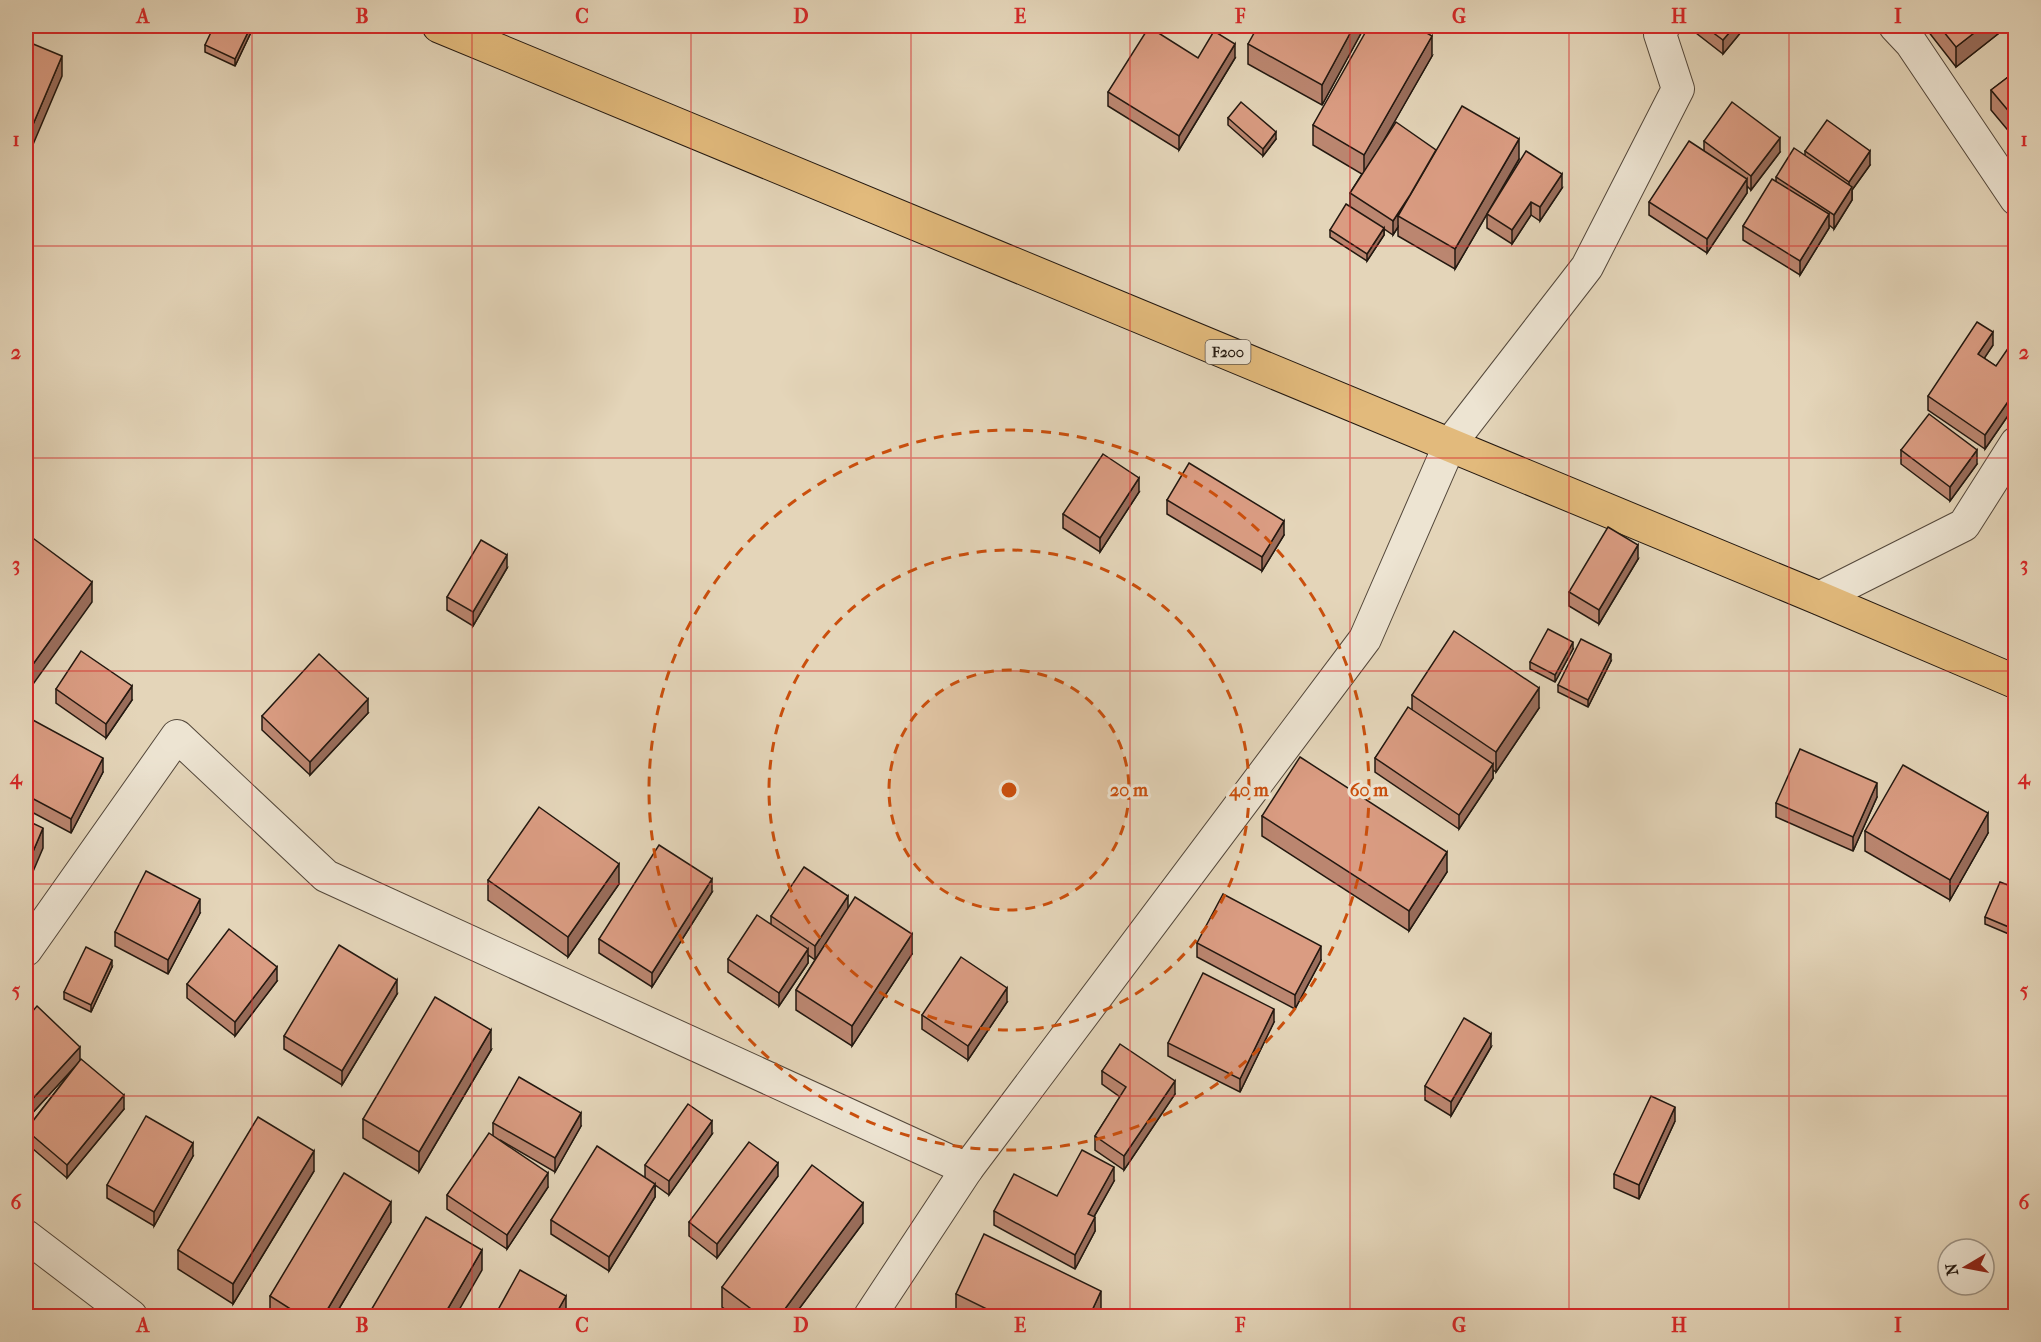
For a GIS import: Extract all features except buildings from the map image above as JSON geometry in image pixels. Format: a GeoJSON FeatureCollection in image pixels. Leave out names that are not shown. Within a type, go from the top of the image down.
{"type":"FeatureCollection","features":[{"type":"Feature","properties":{"kind":"main road","name":"F200"},"geometry":{"type":"LineString","coordinates":[[439,26],[1450,444],[2016,682]]}},
{"type":"Feature","properties":{"kind":"street"},"geometry":{"type":"LineString","coordinates":[[870,1317],[967,1169],[1365,639],[1450,444],[1587,267],[1678,89],[1660,34],[1664,26]]}},
{"type":"Feature","properties":{"kind":"street"},"geometry":{"type":"LineString","coordinates":[[1895,26],[1911,43],[2016,199]]}},
{"type":"Feature","properties":{"kind":"street"},"geometry":{"type":"LineString","coordinates":[[1819,598],[1964,525],[2016,443]]}},
{"type":"Feature","properties":{"kind":"street"},"geometry":{"type":"LineString","coordinates":[[26,950],[177,736],[326,876],[967,1169]]}},
{"type":"Feature","properties":{"kind":"street"},"geometry":{"type":"LineString","coordinates":[[26,1236],[131,1317]]}}]}
